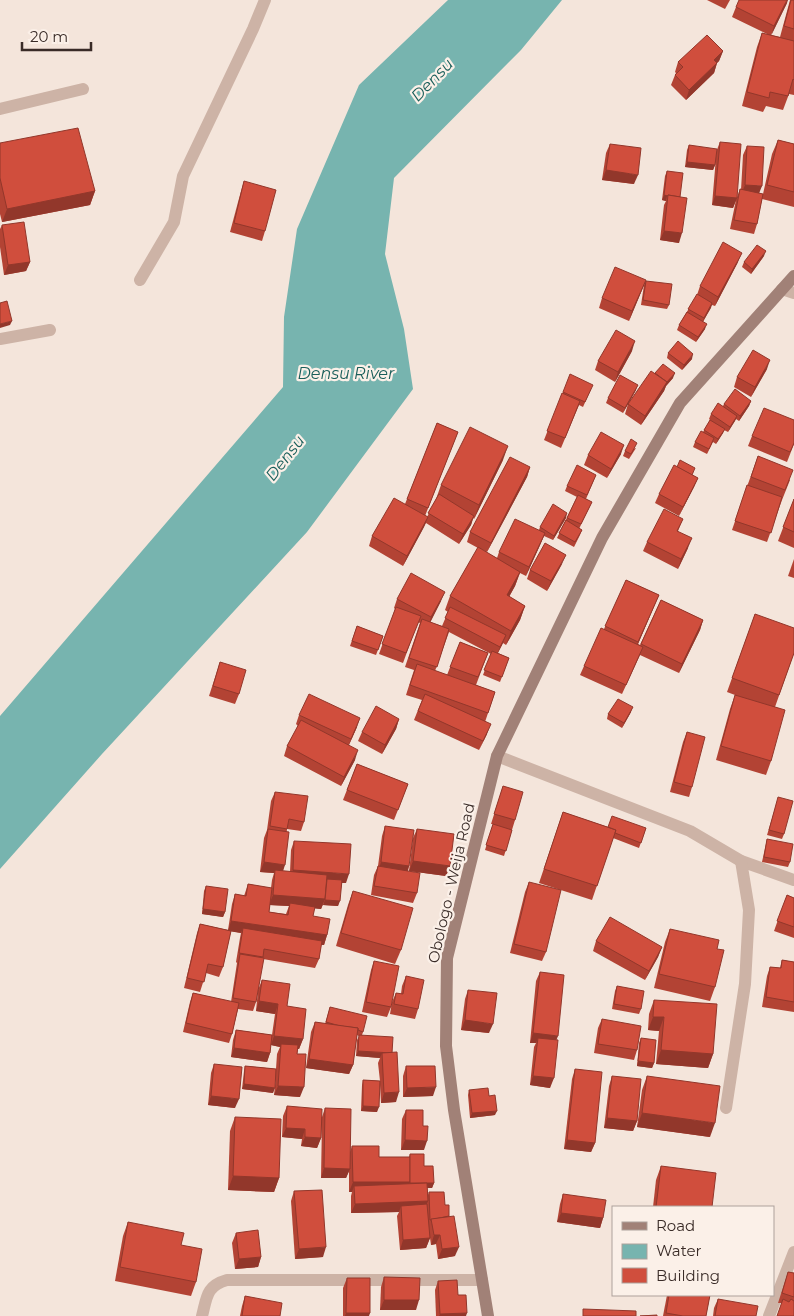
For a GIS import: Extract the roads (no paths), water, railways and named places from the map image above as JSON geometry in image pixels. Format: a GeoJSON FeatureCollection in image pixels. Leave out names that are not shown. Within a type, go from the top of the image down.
{"type":"FeatureCollection","features":[{"type":"Feature","properties":{"kind":"street"},"geometry":{"type":"LineString","coordinates":[[140,280],[174,222],[183,176],[265,0]]}},
{"type":"Feature","properties":{"kind":"street"},"geometry":{"type":"LineString","coordinates":[[0,109],[83,89]]}},
{"type":"Feature","properties":{"kind":"street","name":"Obologo - Weija Road"},"geometry":{"type":"LineString","coordinates":[[488,1316],[446,1046],[447,958],[498,756],[602,538],[680,402],[788,291],[794,276]]}},
{"type":"Feature","properties":{"kind":"street"},"geometry":{"type":"LineString","coordinates":[[0,339],[50,330]]}},
{"type":"Feature","properties":{"kind":"street"},"geometry":{"type":"LineString","coordinates":[[498,756],[690,831],[741,861],[794,880]]}},
{"type":"Feature","properties":{"kind":"street"},"geometry":{"type":"LineString","coordinates":[[726,1108],[745,984],[749,910],[741,861]]}},
{"type":"Feature","properties":{"kind":"street"},"geometry":{"type":"LineString","coordinates":[[769,1316],[794,1252]]}},
{"type":"Feature","properties":{"kind":"street"},"geometry":{"type":"LineString","coordinates":[[202,1316],[210,1289],[215,1283],[227,1280],[482,1280]]}},
{"type":"Feature","properties":{"kind":"water","name":"Densu River"},"geometry":{"type":"Polygon","coordinates":[[[448,0],[562,0],[521,50],[394,178],[385,254],[404,329],[413,389],[307,532],[102,754],[0,869],[0,716],[283,387],[284,317],[297,229],[359,85],[448,0]]]}},
{"type":"Feature","properties":{"kind":"water label","name":"Densu"},"geometry":{"type":"Point","coordinates":[432,80]}},
{"type":"Feature","properties":{"kind":"water label","name":"Densu"},"geometry":{"type":"Point","coordinates":[285,458]}}]}
